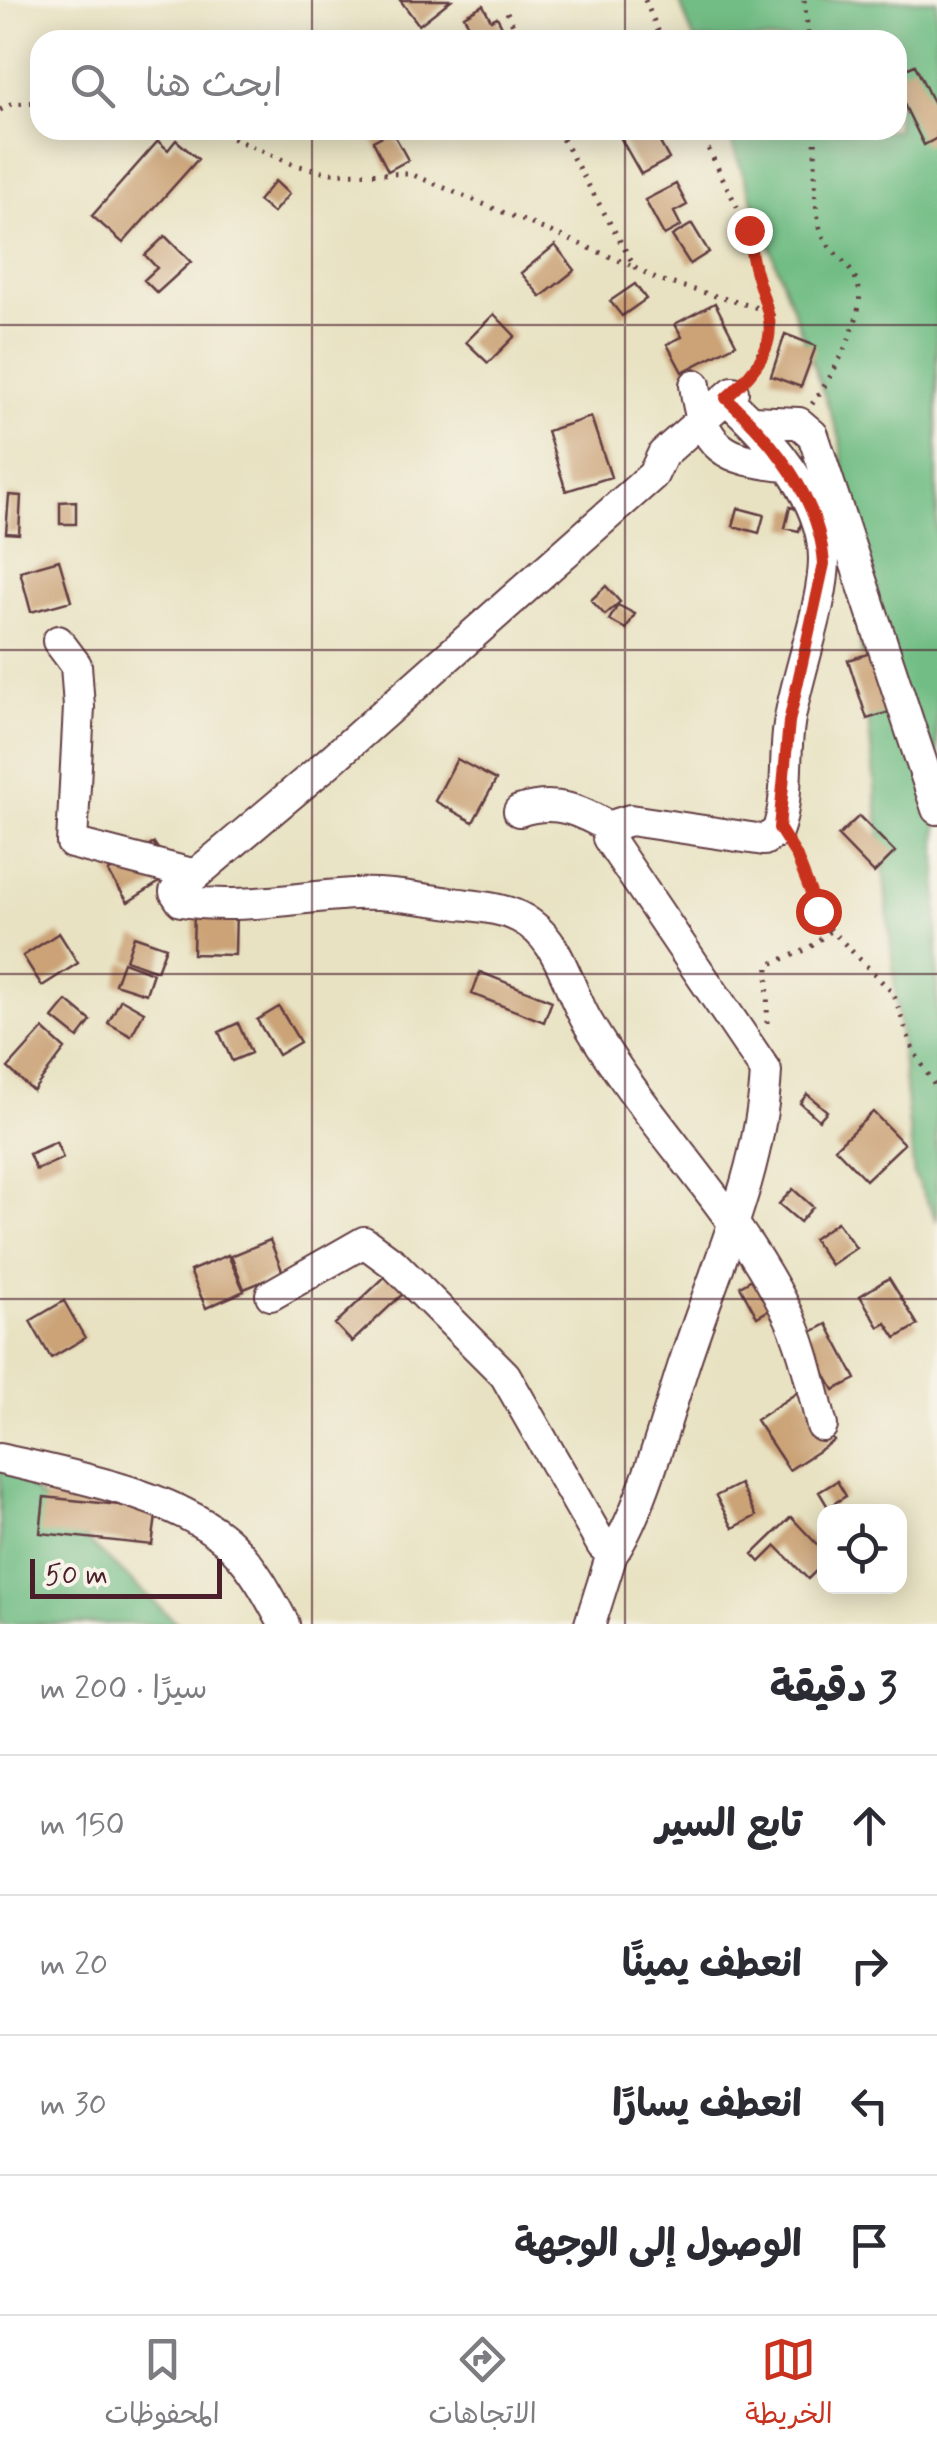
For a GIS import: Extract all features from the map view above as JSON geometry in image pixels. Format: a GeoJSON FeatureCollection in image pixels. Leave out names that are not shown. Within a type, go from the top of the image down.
{"type":"FeatureCollection","features":[{"type":"Feature","properties":{"kind":"lane"},"geometry":{"type":"LineString","coordinates":[[695,386],[700,421],[715,446],[729,454],[786,466]]}},
{"type":"Feature","properties":{"kind":"lane"},"geometry":{"type":"LineString","coordinates":[[612,829],[630,820],[764,840],[779,828],[789,722],[824,564],[816,518],[786,466],[729,395],[663,454],[653,475],[328,763],[174,892],[181,901],[225,908],[354,894],[394,895],[520,917],[555,950],[585,1018],[608,1058],[732,1221],[789,1315],[822,1426]]}},
{"type":"Feature","properties":{"kind":"lane"},"geometry":{"type":"LineString","coordinates":[[750,420],[799,422],[816,441],[937,808]]}},
{"type":"Feature","properties":{"kind":"lane"},"geometry":{"type":"LineString","coordinates":[[58,641],[76,664],[72,843],[192,874]]}},
{"type":"Feature","properties":{"kind":"lane"},"geometry":{"type":"LineString","coordinates":[[519,811],[542,803],[557,805],[612,829]]}},
{"type":"Feature","properties":{"kind":"lane"},"geometry":{"type":"LineString","coordinates":[[590,1624],[612,1554],[654,1454],[757,1144],[766,1071],[608,846],[612,829]]}},
{"type":"Feature","properties":{"kind":"lane"},"geometry":{"type":"LineString","coordinates":[[271,1295],[364,1242],[394,1264],[505,1375],[602,1545],[612,1554]]}},
{"type":"Feature","properties":{"kind":"lane"},"geometry":{"type":"LineString","coordinates":[[0,1460],[106,1483],[180,1514],[229,1543],[259,1578],[284,1624]]}},
{"type":"Feature","properties":{"kind":"path"},"geometry":{"type":"LineString","coordinates":[[646,0],[658,30]]}},
{"type":"Feature","properties":{"kind":"path"},"geometry":{"type":"LineString","coordinates":[[804,0],[808,30]]}},
{"type":"Feature","properties":{"kind":"path"},"geometry":{"type":"LineString","coordinates":[[507,12],[515,30]]}},
{"type":"Feature","properties":{"kind":"path"},"geometry":{"type":"LineString","coordinates":[[0,110],[11,104],[30,103]]}},
{"type":"Feature","properties":{"kind":"path"},"geometry":{"type":"LineString","coordinates":[[236,140],[295,165],[331,174],[400,174],[426,180],[656,279],[772,312]]}},
{"type":"Feature","properties":{"kind":"path"},"geometry":{"type":"LineString","coordinates":[[563,140],[634,267]]}},
{"type":"Feature","properties":{"kind":"path"},"geometry":{"type":"LineString","coordinates":[[704,140],[749,230],[750,257],[772,312],[772,328],[756,365],[729,395]]}},
{"type":"Feature","properties":{"kind":"path"},"geometry":{"type":"LineString","coordinates":[[799,422],[834,376],[860,298],[858,282],[827,248],[818,224],[815,140]]}},
{"type":"Feature","properties":{"kind":"path"},"geometry":{"type":"LineString","coordinates":[[779,828],[831,930],[893,992],[913,1050],[937,1089]]}},
{"type":"Feature","properties":{"kind":"path"},"geometry":{"type":"LineString","coordinates":[[766,1071],[768,965],[808,949],[831,930]]}},
{"type":"Feature","properties":{"kind":"green space"},"geometry":{"type":"Polygon","coordinates":[[[679,0],[937,0],[937,1221],[914,1175],[840,438],[731,140],[907,140],[907,30],[690,30],[679,0]]]}},
{"type":"Feature","properties":{"kind":"green space"},"geometry":{"type":"Polygon","coordinates":[[[0,1460],[178,1624],[0,1624],[0,1460]]]}},
{"type":"Feature","properties":{"kind":"building"},"geometry":{"type":"Polygon","coordinates":[[[400,0],[451,0],[419,25],[400,0]]]}},
{"type":"Feature","properties":{"kind":"building"},"geometry":{"type":"Polygon","coordinates":[[[483,5],[491,20],[497,17],[504,30],[472,30],[464,16],[483,5]]]}},
{"type":"Feature","properties":{"kind":"building"},"geometry":{"type":"Polygon","coordinates":[[[915,65],[937,111],[937,138],[924,145],[907,110],[907,69],[915,65]]]}},
{"type":"Feature","properties":{"kind":"building"},"geometry":{"type":"Polygon","coordinates":[[[176,140],[198,159],[123,243],[92,216],[158,141],[168,150],[176,140]]]}},
{"type":"Feature","properties":{"kind":"building"},"geometry":{"type":"Polygon","coordinates":[[[397,140],[408,160],[388,171],[373,141],[397,140]]]}},
{"type":"Feature","properties":{"kind":"building"},"geometry":{"type":"Polygon","coordinates":[[[622,140],[659,140],[669,159],[641,174],[622,140]]]}},
{"type":"Feature","properties":{"kind":"building"},"geometry":{"type":"Polygon","coordinates":[[[275,181],[289,194],[273,213],[258,201],[275,181]]]}},
{"type":"Feature","properties":{"kind":"building"},"geometry":{"type":"Polygon","coordinates":[[[676,184],[687,205],[674,212],[681,226],[664,235],[645,200],[676,184]]]}},
{"type":"Feature","properties":{"kind":"building"},"geometry":{"type":"Polygon","coordinates":[[[692,224],[709,252],[690,264],[672,236],[692,224]]]}},
{"type":"Feature","properties":{"kind":"building"},"geometry":{"type":"Polygon","coordinates":[[[165,236],[191,262],[157,293],[144,280],[157,268],[145,255],[165,236]]]}},
{"type":"Feature","properties":{"kind":"building"},"geometry":{"type":"Polygon","coordinates":[[[555,245],[575,270],[541,297],[521,273],[555,245]]]}},
{"type":"Feature","properties":{"kind":"building"},"geometry":{"type":"Polygon","coordinates":[[[635,284],[646,299],[622,316],[610,301],[635,284]]]}},
{"type":"Feature","properties":{"kind":"building"},"geometry":{"type":"Polygon","coordinates":[[[715,303],[736,344],[682,372],[667,344],[682,337],[675,324],[715,303]]]}},
{"type":"Feature","properties":{"kind":"building"},"geometry":{"type":"Polygon","coordinates":[[[494,314],[515,336],[488,363],[466,342],[494,314]]]}},
{"type":"Feature","properties":{"kind":"building"},"geometry":{"type":"Polygon","coordinates":[[[785,334],[816,346],[801,387],[771,376],[785,334]]]}},
{"type":"Feature","properties":{"kind":"building"},"geometry":{"type":"Polygon","coordinates":[[[591,417],[611,477],[566,491],[547,431],[591,417]]]}},
{"type":"Feature","properties":{"kind":"building"},"geometry":{"type":"Polygon","coordinates":[[[9,495],[21,496],[19,534],[6,533],[9,495]]]}},
{"type":"Feature","properties":{"kind":"building"},"geometry":{"type":"Polygon","coordinates":[[[76,501],[76,524],[60,524],[60,502],[76,501]]]}},
{"type":"Feature","properties":{"kind":"building"},"geometry":{"type":"Polygon","coordinates":[[[790,507],[804,511],[799,531],[785,528],[790,507]]]}},
{"type":"Feature","properties":{"kind":"building"},"geometry":{"type":"Polygon","coordinates":[[[738,508],[764,515],[759,533],[733,526],[738,508]]]}},
{"type":"Feature","properties":{"kind":"building"},"geometry":{"type":"Polygon","coordinates":[[[59,560],[71,601],[31,612],[20,571],[59,560]]]}},
{"type":"Feature","properties":{"kind":"building"},"geometry":{"type":"Polygon","coordinates":[[[606,586],[620,602],[605,615],[591,600],[606,586]]]}},
{"type":"Feature","properties":{"kind":"building"},"geometry":{"type":"Polygon","coordinates":[[[618,605],[635,614],[626,629],[609,620],[618,605]]]}},
{"type":"Feature","properties":{"kind":"building"},"geometry":{"type":"Polygon","coordinates":[[[880,650],[899,709],[867,719],[848,660],[880,650]]]}},
{"type":"Feature","properties":{"kind":"building"},"geometry":{"type":"Polygon","coordinates":[[[457,759],[496,780],[473,822],[435,801],[457,759]]]}},
{"type":"Feature","properties":{"kind":"building"},"geometry":{"type":"Polygon","coordinates":[[[859,816],[895,852],[874,873],[838,836],[859,816]]]}},
{"type":"Feature","properties":{"kind":"building"},"geometry":{"type":"Polygon","coordinates":[[[154,843],[174,873],[128,902],[108,872],[154,843]]]}},
{"type":"Feature","properties":{"kind":"building"},"geometry":{"type":"Polygon","coordinates":[[[194,907],[236,908],[235,955],[193,954],[194,907]]]}},
{"type":"Feature","properties":{"kind":"building"},"geometry":{"type":"Polygon","coordinates":[[[59,933],[78,963],[42,986],[23,956],[59,933]]]}},
{"type":"Feature","properties":{"kind":"building"},"geometry":{"type":"Polygon","coordinates":[[[134,936],[166,947],[157,971],[126,960],[134,936]]]}},
{"type":"Feature","properties":{"kind":"building"},"geometry":{"type":"Polygon","coordinates":[[[123,962],[153,973],[146,994],[115,984],[123,962]]]}},
{"type":"Feature","properties":{"kind":"building"},"geometry":{"type":"Polygon","coordinates":[[[480,972],[552,1001],[544,1022],[472,994],[480,972]]]}},
{"type":"Feature","properties":{"kind":"building"},"geometry":{"type":"Polygon","coordinates":[[[121,999],[144,1012],[131,1036],[108,1023],[121,999]]]}},
{"type":"Feature","properties":{"kind":"building"},"geometry":{"type":"Polygon","coordinates":[[[67,1001],[91,1021],[78,1038],[53,1018],[67,1001]]]}},
{"type":"Feature","properties":{"kind":"building"},"geometry":{"type":"Polygon","coordinates":[[[279,1007],[300,1042],[278,1055],[257,1020],[279,1007]]]}},
{"type":"Feature","properties":{"kind":"building"},"geometry":{"type":"Polygon","coordinates":[[[238,1023],[251,1053],[232,1061],[219,1032],[238,1023]]]}},
{"type":"Feature","properties":{"kind":"building"},"geometry":{"type":"Polygon","coordinates":[[[43,1029],[65,1049],[33,1091],[8,1068],[43,1029]]]}},
{"type":"Feature","properties":{"kind":"building"},"geometry":{"type":"Polygon","coordinates":[[[807,1094],[827,1111],[819,1120],[800,1103],[807,1094]]]}},
{"type":"Feature","properties":{"kind":"building"},"geometry":{"type":"Polygon","coordinates":[[[873,1112],[904,1144],[866,1180],[835,1148],[873,1112]]]}},
{"type":"Feature","properties":{"kind":"building"},"geometry":{"type":"Polygon","coordinates":[[[56,1142],[63,1158],[36,1170],[29,1154],[56,1142]]]}},
{"type":"Feature","properties":{"kind":"building"},"geometry":{"type":"Polygon","coordinates":[[[793,1189],[813,1207],[800,1222],[779,1204],[793,1189]]]}},
{"type":"Feature","properties":{"kind":"building"},"geometry":{"type":"Polygon","coordinates":[[[837,1222],[856,1248],[831,1265],[813,1239],[837,1222]]]}},
{"type":"Feature","properties":{"kind":"building"},"geometry":{"type":"Polygon","coordinates":[[[270,1240],[283,1273],[244,1289],[231,1256],[270,1240]]]}},
{"type":"Feature","properties":{"kind":"building"},"geometry":{"type":"Polygon","coordinates":[[[228,1255],[244,1291],[206,1308],[190,1271],[228,1255]]]}},
{"type":"Feature","properties":{"kind":"building"},"geometry":{"type":"Polygon","coordinates":[[[391,1271],[408,1289],[352,1342],[335,1324],[391,1271]]]}},
{"type":"Feature","properties":{"kind":"building"},"geometry":{"type":"Polygon","coordinates":[[[759,1275],[776,1306],[757,1317],[740,1286],[759,1275]]]}},
{"type":"Feature","properties":{"kind":"building"},"geometry":{"type":"Polygon","coordinates":[[[889,1278],[918,1325],[896,1338],[886,1323],[879,1327],[860,1296],[889,1278]]]}},
{"type":"Feature","properties":{"kind":"building"},"geometry":{"type":"Polygon","coordinates":[[[64,1301],[85,1338],[51,1358],[30,1321],[64,1301]]]}},
{"type":"Feature","properties":{"kind":"building"},"geometry":{"type":"Polygon","coordinates":[[[827,1324],[856,1379],[834,1390],[804,1336],[827,1324]]]}},
{"type":"Feature","properties":{"kind":"building"},"geometry":{"type":"Polygon","coordinates":[[[801,1390],[834,1441],[789,1470],[756,1420],[801,1390]]]}},
{"type":"Feature","properties":{"kind":"building"},"geometry":{"type":"Polygon","coordinates":[[[837,1481],[846,1496],[826,1504],[819,1492],[837,1481]]]}},
{"type":"Feature","properties":{"kind":"building"},"geometry":{"type":"Polygon","coordinates":[[[740,1484],[756,1516],[733,1528],[716,1496],[740,1484]]]}},
{"type":"Feature","properties":{"kind":"building"},"geometry":{"type":"Polygon","coordinates":[[[44,1497],[157,1509],[152,1545],[40,1533],[44,1497]]]}},
{"type":"Feature","properties":{"kind":"building"},"geometry":{"type":"Polygon","coordinates":[[[791,1517],[817,1545],[817,1570],[808,1579],[776,1546],[760,1562],[753,1554],[791,1517]]]}},
{"type":"Feature","properties":{"kind":"route"},"geometry":{"type":"LineString","coordinates":[[749,230],[750,257],[772,312],[772,328],[756,365],[726,398],[750,420],[786,466],[816,518],[822,543],[824,564],[789,722],[779,828],[804,872],[818,911]]}}]}
